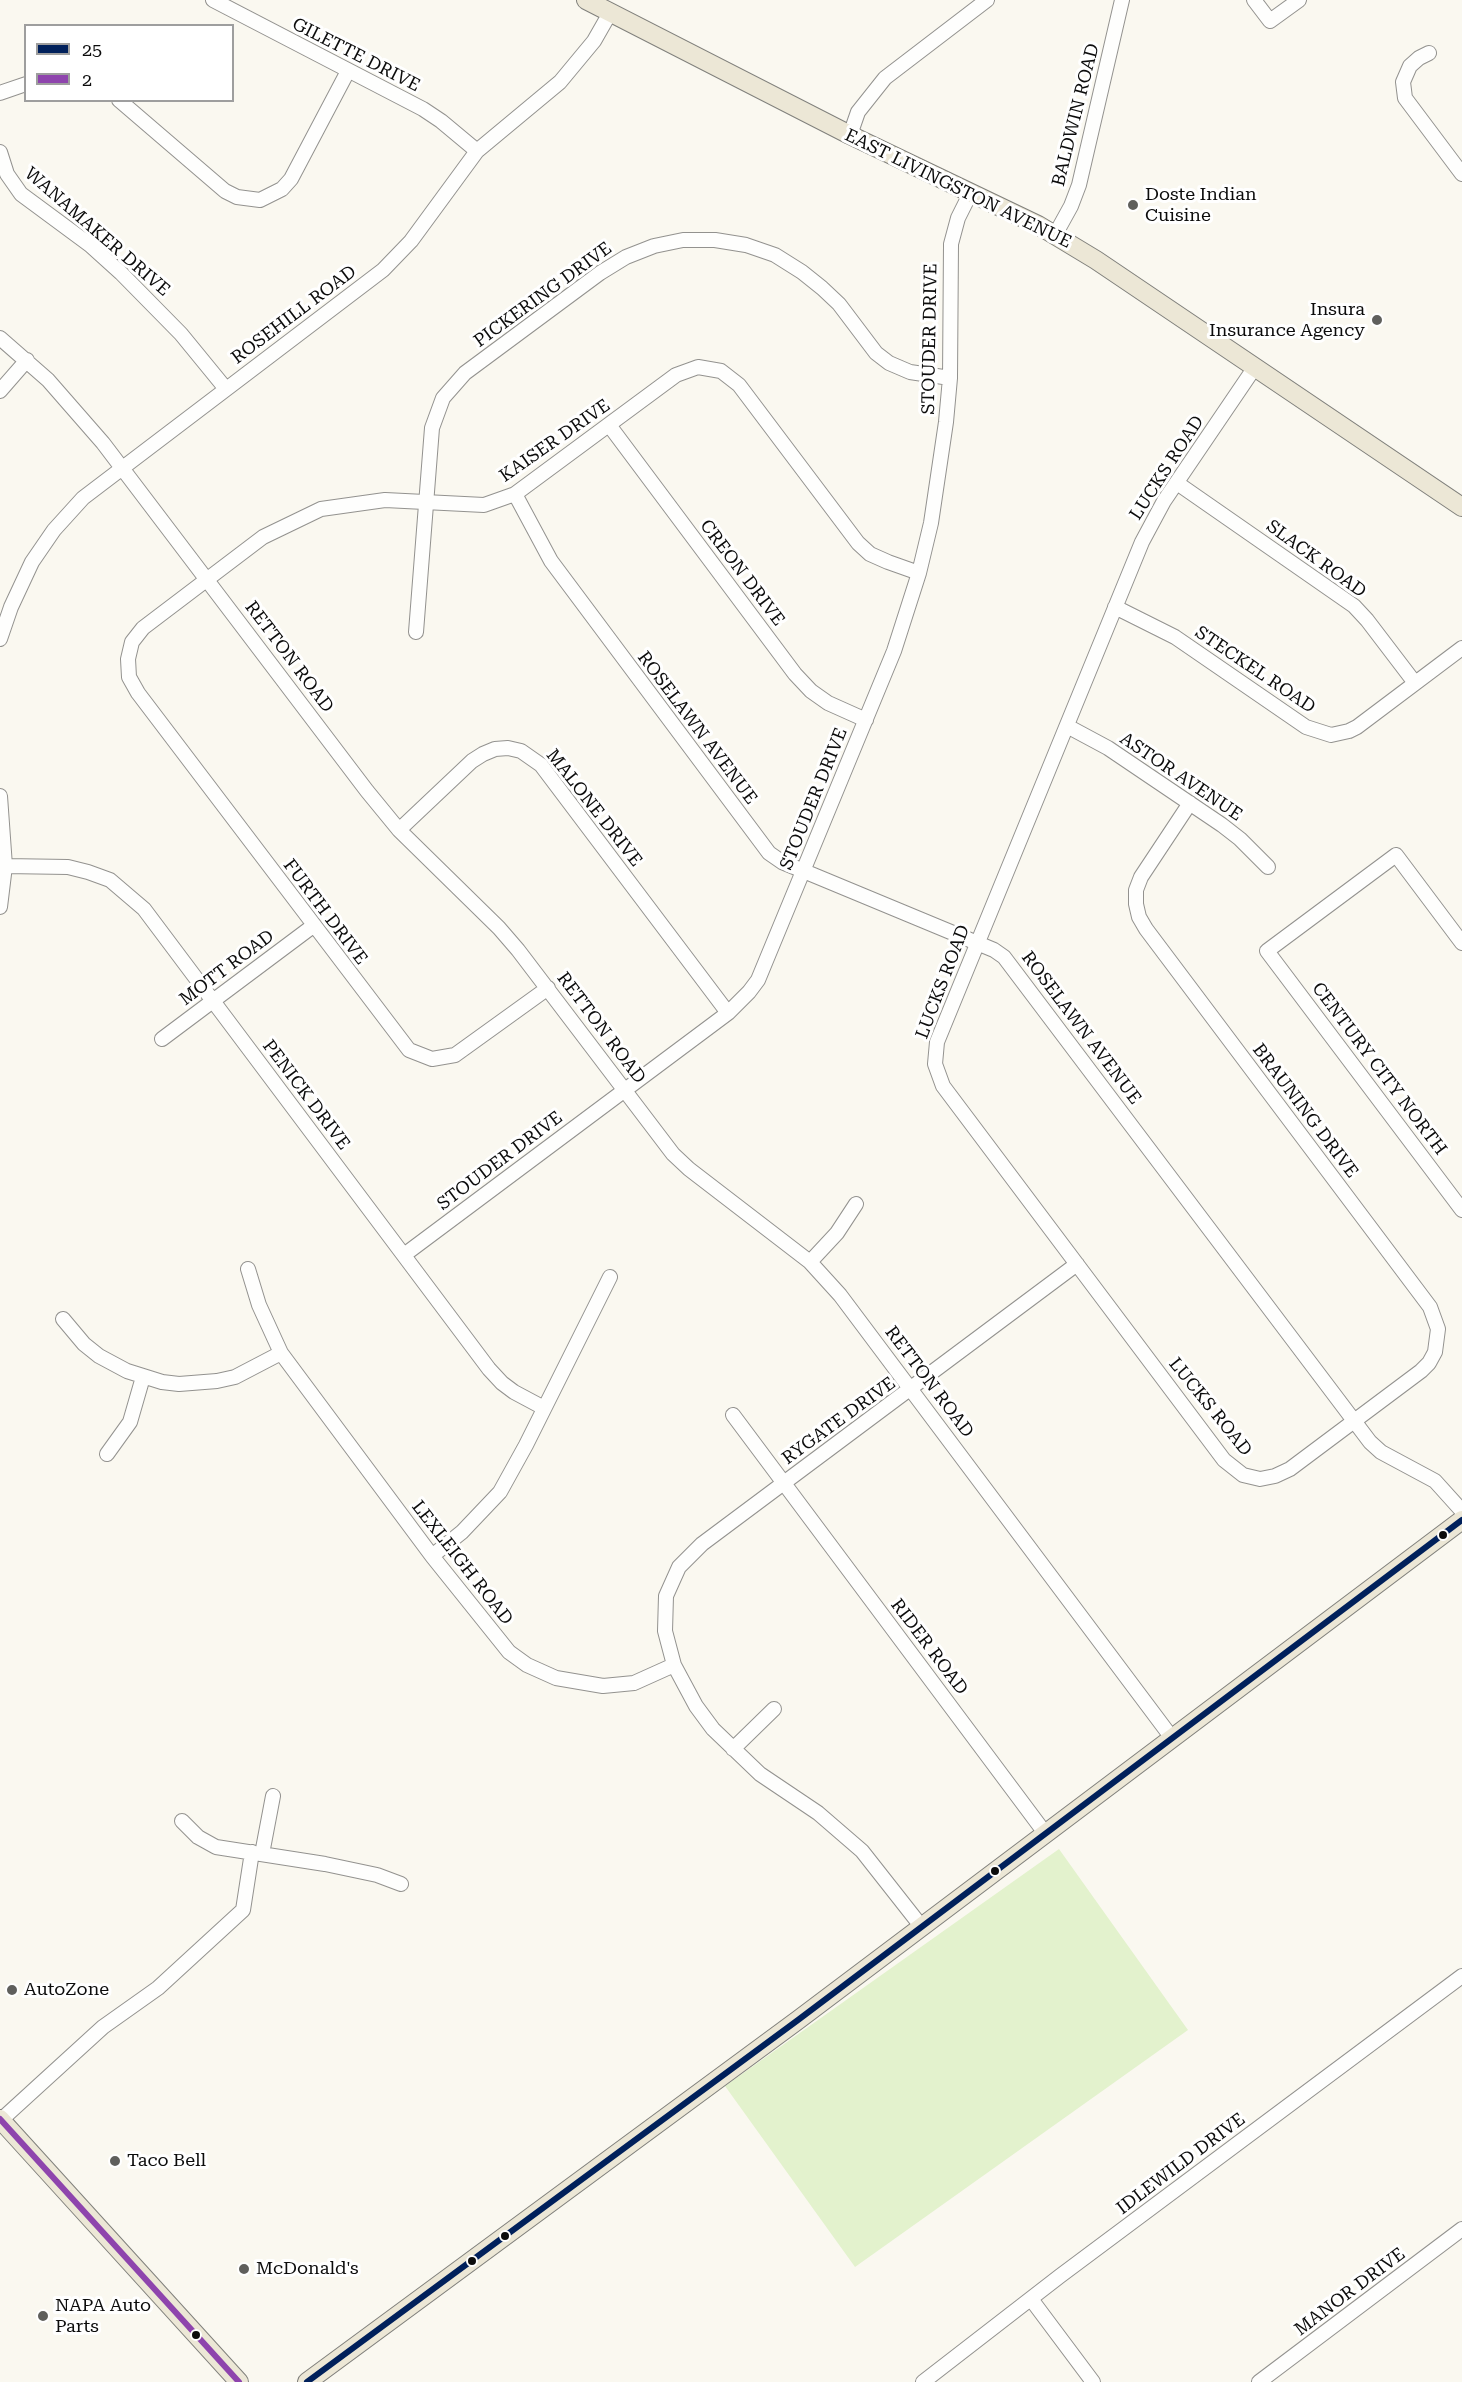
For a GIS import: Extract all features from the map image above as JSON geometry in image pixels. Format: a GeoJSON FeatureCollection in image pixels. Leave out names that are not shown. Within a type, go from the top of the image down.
{"type":"FeatureCollection","features":[{"type":"Feature","properties":{"kind":"main road","name":"EAST LIVINGSTON AVENUE"},"geometry":{"type":"LineString","coordinates":[[586,0],[850,135],[971,192],[1055,235],[1096,260],[1462,507]]}},
{"type":"Feature","properties":{"kind":"main road"},"geometry":{"type":"LineString","coordinates":[[307,2382],[762,2046],[1462,1520]]}},
{"type":"Feature","properties":{"kind":"main road"},"geometry":{"type":"LineString","coordinates":[[0,2120],[239,2382]]}},
{"type":"Feature","properties":{"kind":"street","name":"GILETTE DRIVE"},"geometry":{"type":"LineString","coordinates":[[213,0],[423,109],[477,151]]}},
{"type":"Feature","properties":{"kind":"street"},"geometry":{"type":"LineString","coordinates":[[850,135],[866,101],[885,78],[987,0]]}},
{"type":"Feature","properties":{"kind":"street","name":"BALDWIN ROAD"},"geometry":{"type":"LineString","coordinates":[[1055,235],[1071,206],[1079,185],[1122,0]]}},
{"type":"Feature","properties":{"kind":"street"},"geometry":{"type":"LineString","coordinates":[[1254,0],[1270,21],[1299,0]]}},
{"type":"Feature","properties":{"kind":"street","name":"ROSEHILL ROAD"},"geometry":{"type":"LineString","coordinates":[[0,639],[19,588],[42,546],[83,498],[383,270],[411,241],[477,151],[560,82],[594,41],[610,13]]}},
{"type":"Feature","properties":{"kind":"street"},"geometry":{"type":"LineString","coordinates":[[1429,53],[1410,66],[1403,82],[1405,98],[1462,174]]}},
{"type":"Feature","properties":{"kind":"street"},"geometry":{"type":"LineString","coordinates":[[121,102],[225,191],[237,198],[260,200],[282,189],[291,179],[348,71]]}},
{"type":"Feature","properties":{"kind":"street"},"geometry":{"type":"LineString","coordinates":[[0,93],[24,85]]}},
{"type":"Feature","properties":{"kind":"street","name":"WANAMAKER DRIVE"},"geometry":{"type":"LineString","coordinates":[[0,152],[7,174],[21,194],[90,245],[122,273],[181,334],[226,389]]}},
{"type":"Feature","properties":{"kind":"street","name":"STOUDER DRIVE"},"geometry":{"type":"LineString","coordinates":[[404,1255],[728,1013],[758,980],[894,651],[919,573],[932,523],[950,378],[949,257],[955,225],[971,192]]}},
{"type":"Feature","properties":{"kind":"street","name":"PICKERING DRIVE"},"geometry":{"type":"LineString","coordinates":[[416,632],[425,503],[432,428],[436,412],[453,385],[474,367],[600,273],[626,257],[654,246],[683,240],[715,240],[746,245],[775,255],[822,288],[838,304],[876,353],[890,363],[909,372],[950,378]]}},
{"type":"Feature","properties":{"kind":"street","name":"RETTON ROAD"},"geometry":{"type":"LineString","coordinates":[[0,338],[27,360],[72,405],[123,466],[366,791],[399,830],[499,928],[548,987],[678,1160],[810,1262],[847,1304],[1172,1738]]}},
{"type":"Feature","properties":{"kind":"street"},"geometry":{"type":"LineString","coordinates":[[0,391],[27,360]]}},
{"type":"Feature","properties":{"kind":"street","name":"KAISER DRIVE"},"geometry":{"type":"LineString","coordinates":[[128,659],[132,642],[143,628],[263,537],[321,508],[386,500],[484,505],[515,494],[676,375],[686,370],[710,367],[721,371],[739,385],[858,543],[870,554],[919,573]]}},
{"type":"Feature","properties":{"kind":"street","name":"LUCKS ROAD"},"geometry":{"type":"LineString","coordinates":[[1255,367],[1152,521],[937,1042],[935,1064],[943,1086],[1224,1460],[1243,1475],[1260,1479],[1282,1473],[1354,1420]]}},
{"type":"Feature","properties":{"kind":"street","name":"CREON DRIVE"},"geometry":{"type":"LineString","coordinates":[[609,425],[795,674],[811,691],[828,702],[866,720]]}},
{"type":"Feature","properties":{"kind":"street","name":"SLACK ROAD"},"geometry":{"type":"LineString","coordinates":[[1177,483],[1353,606],[1367,620],[1415,683]]}},
{"type":"Feature","properties":{"kind":"street","name":"ROSELAWN AVENUE"},"geometry":{"type":"LineString","coordinates":[[515,494],[551,561],[761,844],[775,858],[994,950],[1012,964],[1370,1442],[1381,1452],[1435,1481],[1462,1511]]}},
{"type":"Feature","properties":{"kind":"street","name":"STECKEL ROAD"},"geometry":{"type":"LineString","coordinates":[[1115,607],[1175,638],[1306,726],[1322,734],[1331,735],[1349,731],[1462,648]]}},
{"type":"Feature","properties":{"kind":"street","name":"FURTH DRIVE"},"geometry":{"type":"LineString","coordinates":[[128,659],[129,677],[138,693],[409,1050],[432,1059],[443,1059],[466,1048],[548,987]]}},
{"type":"Feature","properties":{"kind":"street","name":"ASTOR AVENUE"},"geometry":{"type":"LineString","coordinates":[[1067,726],[1108,748],[1190,803],[1240,839],[1268,867]]}},
{"type":"Feature","properties":{"kind":"street","name":"MALONE DRIVE"},"geometry":{"type":"LineString","coordinates":[[399,830],[477,758],[495,749],[521,750],[541,765],[728,1013]]}},
{"type":"Feature","properties":{"kind":"street"},"geometry":{"type":"LineString","coordinates":[[0,796],[5,866],[0,907]]}},
{"type":"Feature","properties":{"kind":"street","name":"BRAUNING DRIVE"},"geometry":{"type":"LineString","coordinates":[[1190,803],[1141,877],[1136,890],[1139,917],[1430,1307],[1438,1329],[1438,1341],[1429,1363],[1354,1420]]}},
{"type":"Feature","properties":{"kind":"street","name":"CENTURY CITY NORTH"},"geometry":{"type":"LineString","coordinates":[[1462,943],[1396,855],[1267,951],[1457,1192],[1462,1210]]}},
{"type":"Feature","properties":{"kind":"street","name":"PENICK DRIVE"},"geometry":{"type":"LineString","coordinates":[[5,866],[68,867],[110,880],[144,909],[502,1383],[544,1408]]}},
{"type":"Feature","properties":{"kind":"street","name":"MOTT ROAD"},"geometry":{"type":"LineString","coordinates":[[162,1039],[313,926]]}},
{"type":"Feature","properties":{"kind":"street"},"geometry":{"type":"LineString","coordinates":[[810,1262],[837,1233],[856,1204]]}},
{"type":"Feature","properties":{"kind":"street","name":"RYGATE DRIVE"},"geometry":{"type":"LineString","coordinates":[[675,1665],[665,1631],[666,1596],[679,1567],[689,1556],[1077,1264]]}},
{"type":"Feature","properties":{"kind":"street","name":"LEXLEIGH ROAD"},"geometry":{"type":"LineString","coordinates":[[248,1269],[259,1305],[281,1353],[432,1556],[509,1652],[542,1672],[571,1682],[603,1686],[634,1683],[675,1665]]}},
{"type":"Feature","properties":{"kind":"street"},"geometry":{"type":"LineString","coordinates":[[432,1556],[490,1506],[500,1492],[610,1277]]}},
{"type":"Feature","properties":{"kind":"street"},"geometry":{"type":"LineString","coordinates":[[63,1319],[75,1335],[99,1356],[143,1377],[179,1384],[235,1377],[281,1353]]}},
{"type":"Feature","properties":{"kind":"street"},"geometry":{"type":"LineString","coordinates":[[107,1454],[130,1422],[143,1377]]}},
{"type":"Feature","properties":{"kind":"street","name":"RIDER ROAD"},"geometry":{"type":"LineString","coordinates":[[733,1415],[1045,1833]]}},
{"type":"Feature","properties":{"kind":"street"},"geometry":{"type":"LineString","coordinates":[[675,1665],[696,1706],[713,1730],[760,1774],[838,1827],[884,1875],[921,1926]]}},
{"type":"Feature","properties":{"kind":"street"},"geometry":{"type":"LineString","coordinates":[[733,1749],[774,1709]]}},
{"type":"Feature","properties":{"kind":"street"},"geometry":{"type":"LineString","coordinates":[[0,2120],[103,2027],[158,1988],[243,1910],[273,1796]]}},
{"type":"Feature","properties":{"kind":"street"},"geometry":{"type":"LineString","coordinates":[[182,1821],[205,1843],[216,1847],[334,1866],[377,1875],[401,1884]]}},
{"type":"Feature","properties":{"kind":"street","name":"IDLEWILD DRIVE"},"geometry":{"type":"LineString","coordinates":[[922,2382],[1462,1976]]}},
{"type":"Feature","properties":{"kind":"street","name":"MANOR DRIVE"},"geometry":{"type":"LineString","coordinates":[[1259,2382],[1462,2229]]}},
{"type":"Feature","properties":{"kind":"street"},"geometry":{"type":"LineString","coordinates":[[1031,2299],[1094,2382]]}},
{"type":"Feature","properties":{"kind":"green space"},"geometry":{"type":"Polygon","coordinates":[[[1059,1849],[1188,2030],[855,2267],[725,2086],[1059,1849]]]}},
{"type":"Feature","properties":{"kind":"transit line","name":"25"},"geometry":{"type":"LineString","coordinates":[[307,2382],[798,2020],[1462,1520]]}},
{"type":"Feature","properties":{"kind":"transit line","name":"2"},"geometry":{"type":"LineString","coordinates":[[0,2119],[239,2382]]}},
{"type":"Feature","properties":{"kind":"place","name":"Doste Indian Cuisine"},"geometry":{"type":"Point","coordinates":[1133,205]}},
{"type":"Feature","properties":{"kind":"place","name":"Insura Insurance Agency"},"geometry":{"type":"Point","coordinates":[1377,320]}},
{"type":"Feature","properties":{"kind":"place","name":"AutoZone"},"geometry":{"type":"Point","coordinates":[12,1990]}},
{"type":"Feature","properties":{"kind":"place","name":"Taco Bell"},"geometry":{"type":"Point","coordinates":[115,2161]}},
{"type":"Feature","properties":{"kind":"place","name":"McDonald's"},"geometry":{"type":"Point","coordinates":[244,2269]}},
{"type":"Feature","properties":{"kind":"place","name":"NAPA Auto Parts"},"geometry":{"type":"Point","coordinates":[43,2316]}}]}
